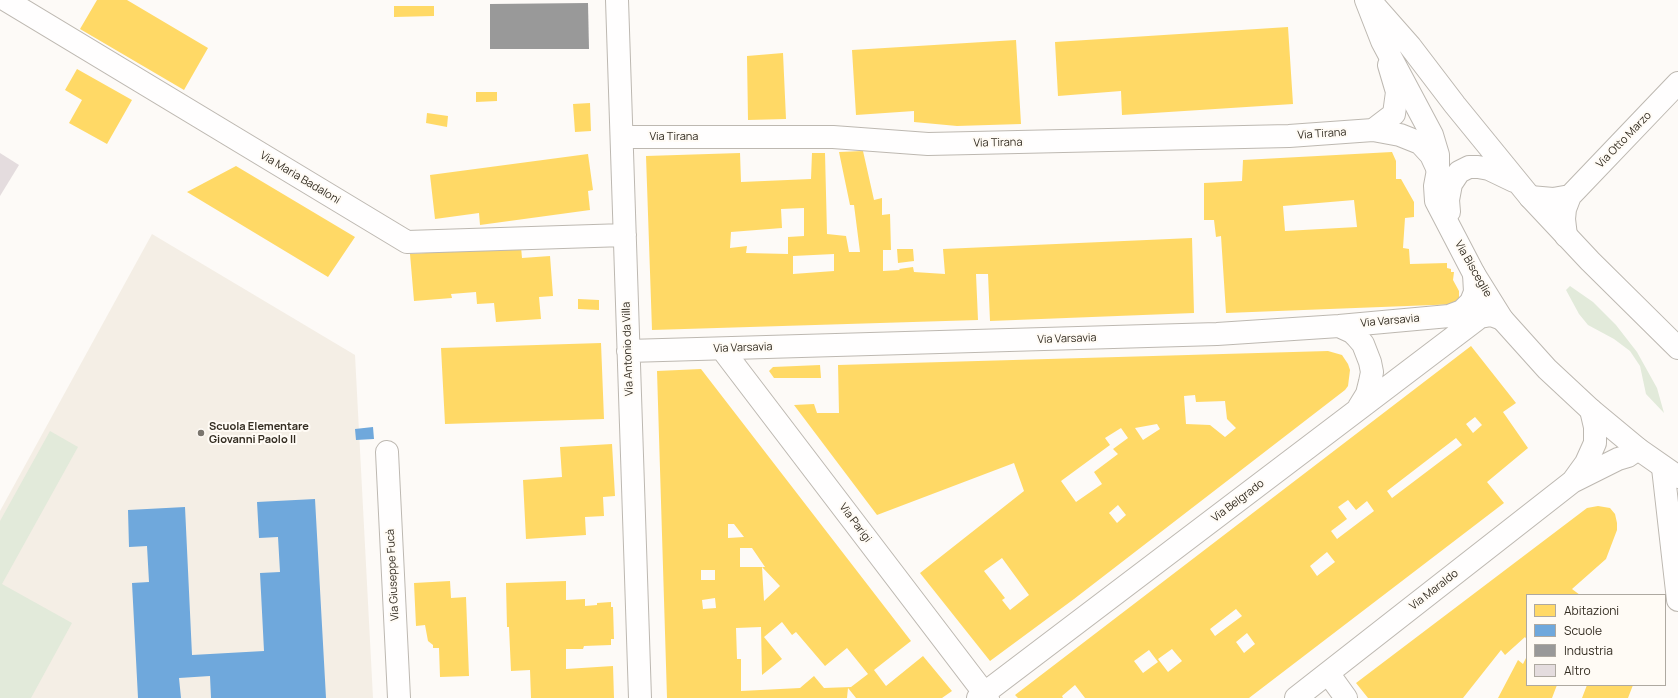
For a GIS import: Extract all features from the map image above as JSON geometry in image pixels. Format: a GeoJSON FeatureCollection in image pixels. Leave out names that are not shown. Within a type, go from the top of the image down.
{"type":"FeatureCollection","features":[{"type":"Feature","properties":{"kind":"street","name":"Via Maria Badaloni"},"geometry":{"type":"LineString","coordinates":[[6,0],[407,242],[625,235]]}},
{"type":"Feature","properties":{"kind":"street","name":"Via Antonio da Villa"},"geometry":{"type":"LineString","coordinates":[[617,0],[623,138],[628,351],[640,698]]}},
{"type":"Feature","properties":{"kind":"street","name":"Via Bisceglie"},"geometry":{"type":"LineString","coordinates":[[1366,0],[1382,41],[1432,135],[1438,155],[1438,170],[1435,186],[1436,201],[1474,274],[1502,319],[1547,369],[1591,410],[1638,449],[1671,473]]}},
{"type":"Feature","properties":{"kind":"street"},"geometry":{"type":"LineString","coordinates":[[1370,0],[1410,46],[1455,105],[1524,190],[1566,236],[1678,348]]}},
{"type":"Feature","properties":{"kind":"street"},"geometry":{"type":"LineString","coordinates":[[1373,130],[1394,114],[1397,92],[1382,41]]}},
{"type":"Feature","properties":{"kind":"street","name":"Via Otto Marzo"},"geometry":{"type":"LineString","coordinates":[[1570,196],[1678,83]]}},
{"type":"Feature","properties":{"kind":"street","name":"Via Tirana"},"geometry":{"type":"LineString","coordinates":[[623,138],[833,137],[928,144],[1289,136],[1373,130],[1400,135],[1420,142],[1431,155],[1438,170]]}},
{"type":"Feature","properties":{"kind":"street"},"geometry":{"type":"LineString","coordinates":[[1453,236],[1448,200],[1451,184],[1459,172],[1469,168],[1478,167],[1489,169],[1524,190],[1553,199],[1570,196]]}},
{"type":"Feature","properties":{"kind":"street"},"geometry":{"type":"LineString","coordinates":[[1566,236],[1564,219],[1565,209],[1570,196]]}},
{"type":"Feature","properties":{"kind":"street","name":"Via Varsavia"},"geometry":{"type":"LineString","coordinates":[[628,351],[1217,334],[1339,326],[1449,316],[1462,311],[1470,302],[1475,292],[1474,274]]}},
{"type":"Feature","properties":{"kind":"street","name":"Via Belgrado"},"geometry":{"type":"LineString","coordinates":[[983,696],[1480,317],[1492,315],[1502,319]]}},
{"type":"Feature","properties":{"kind":"street"},"geometry":{"type":"LineString","coordinates":[[1339,326],[1352,332],[1357,337],[1363,344],[1370,362],[1372,372],[1367,394],[1358,410]]}},
{"type":"Feature","properties":{"kind":"street","name":"Via Parigi"},"geometry":{"type":"LineString","coordinates":[[722,349],[983,696]]}},
{"type":"Feature","properties":{"kind":"street","name":"Via Maraldo"},"geometry":{"type":"LineString","coordinates":[[1572,482],[1586,463],[1595,443],[1595,427],[1591,410]]}},
{"type":"Feature","properties":{"kind":"street","name":"Via Maraldo"},"geometry":{"type":"LineString","coordinates":[[1296,698],[1572,482],[1618,459],[1628,456],[1638,449]]}},
{"type":"Feature","properties":{"kind":"street","name":"Via Giuseppe Fucà"},"geometry":{"type":"LineString","coordinates":[[387,452],[400,698]]}},
{"type":"Feature","properties":{"kind":"street"},"geometry":{"type":"LineString","coordinates":[[1671,473],[1678,600]]}},
{"type":"Feature","properties":{"kind":"street"},"geometry":{"type":"LineString","coordinates":[[1328,674],[1346,698]]}},
{"type":"Feature","properties":{"kind":"shaded area","name":"Scuola Elementare Giovanni Paolo II"},"geometry":{"type":"Polygon","coordinates":[[[152,234],[355,355],[373,698],[0,698],[0,511],[152,234]]]}},
{"type":"Feature","properties":{"kind":"green space"},"geometry":{"type":"Polygon","coordinates":[[[1570,286],[1593,302],[1616,325],[1637,352],[1657,388],[1664,413],[1646,394],[1640,366],[1630,351],[1614,339],[1588,325],[1579,314],[1566,290],[1570,286]]]}},
{"type":"Feature","properties":{"kind":"green space"},"geometry":{"type":"Polygon","coordinates":[[[50,431],[78,447],[2,584],[72,623],[31,698],[0,698],[0,521],[50,431]]]}},
{"type":"Feature","properties":{"kind":"building: Abitazioni"},"geometry":{"type":"Polygon","coordinates":[[[97,0],[127,0],[208,48],[184,90],[80,29],[97,0]]]}},
{"type":"Feature","properties":{"kind":"building: Abitazioni"},"geometry":{"type":"Polygon","coordinates":[[[394,6],[434,6],[434,16],[394,17],[394,6]]]}},
{"type":"Feature","properties":{"kind":"building: Abitazioni"},"geometry":{"type":"Polygon","coordinates":[[[1288,27],[1293,104],[1122,115],[1121,91],[1058,96],[1055,42],[1288,27]]]}},
{"type":"Feature","properties":{"kind":"building: Abitazioni"},"geometry":{"type":"Polygon","coordinates":[[[1016,40],[1021,124],[957,126],[914,122],[914,111],[856,115],[852,50],[1016,40]]]}},
{"type":"Feature","properties":{"kind":"building: Abitazioni"},"geometry":{"type":"Polygon","coordinates":[[[783,53],[786,119],[748,120],[747,56],[783,53]]]}},
{"type":"Feature","properties":{"kind":"building: Abitazioni"},"geometry":{"type":"Polygon","coordinates":[[[77,69],[132,100],[107,144],[69,123],[82,100],[65,90],[77,69]]]}},
{"type":"Feature","properties":{"kind":"building: Abitazioni"},"geometry":{"type":"Polygon","coordinates":[[[476,92],[497,92],[497,101],[476,102],[476,92]]]}},
{"type":"Feature","properties":{"kind":"building: Abitazioni"},"geometry":{"type":"Polygon","coordinates":[[[590,103],[591,131],[575,132],[573,104],[590,103]]]}},
{"type":"Feature","properties":{"kind":"building: Abitazioni"},"geometry":{"type":"Polygon","coordinates":[[[427,113],[448,116],[447,127],[426,123],[427,113]]]}},
{"type":"Feature","properties":{"kind":"building: Abitazioni"},"geometry":{"type":"Polygon","coordinates":[[[863,151],[874,200],[882,198],[882,215],[890,214],[891,250],[883,250],[883,271],[900,270],[899,269],[913,267],[914,272],[945,274],[943,249],[1192,238],[1194,313],[990,321],[988,274],[976,274],[978,320],[652,330],[646,156],[740,153],[741,182],[811,179],[812,153],[825,153],[827,234],[846,236],[849,252],[860,252],[854,205],[850,205],[839,152],[863,151]],[[804,208],[781,209],[782,228],[731,232],[730,248],[747,246],[746,253],[788,254],[788,237],[804,236],[804,208]],[[834,254],[793,256],[793,274],[834,271],[834,254]]]}},
{"type":"Feature","properties":{"kind":"building: Abitazioni"},"geometry":{"type":"Polygon","coordinates":[[[1392,152],[1396,161],[1396,179],[1401,179],[1414,202],[1414,217],[1405,218],[1403,248],[1409,249],[1410,264],[1447,263],[1447,268],[1451,269],[1451,272],[1454,272],[1453,280],[1459,291],[1459,304],[1226,313],[1221,236],[1216,237],[1214,220],[1204,220],[1204,183],[1242,181],[1243,160],[1392,152]],[[1354,200],[1283,206],[1285,231],[1357,227],[1354,200]]]}},
{"type":"Feature","properties":{"kind":"building: Abitazioni"},"geometry":{"type":"Polygon","coordinates":[[[588,154],[593,190],[588,191],[590,210],[480,225],[479,213],[435,219],[430,175],[588,154]]]}},
{"type":"Feature","properties":{"kind":"building: Abitazioni"},"geometry":{"type":"Polygon","coordinates":[[[236,166],[355,237],[328,277],[187,192],[236,166]]]}},
{"type":"Feature","properties":{"kind":"building: Abitazioni"},"geometry":{"type":"Polygon","coordinates":[[[521,247],[522,258],[550,256],[553,296],[539,297],[541,319],[496,322],[494,303],[477,304],[476,292],[451,294],[452,298],[414,301],[410,254],[521,247]]]}},
{"type":"Feature","properties":{"kind":"building: Abitazioni"},"geometry":{"type":"Polygon","coordinates":[[[897,249],[913,249],[914,261],[898,263],[897,249]]]}},
{"type":"Feature","properties":{"kind":"building: Abitazioni"},"geometry":{"type":"Polygon","coordinates":[[[578,299],[599,300],[599,310],[578,309],[578,299]]]}},
{"type":"Feature","properties":{"kind":"building: Abitazioni"},"geometry":{"type":"Polygon","coordinates":[[[601,343],[604,419],[445,424],[441,348],[601,343]]]}},
{"type":"Feature","properties":{"kind":"building: Abitazioni"},"geometry":{"type":"Polygon","coordinates":[[[1471,346],[1516,403],[1503,412],[1528,448],[1487,482],[1504,503],[1249,698],[1085,698],[1075,685],[1062,696],[1063,698],[1018,698],[1015,695],[1471,346]],[[1475,417],[1466,424],[1473,433],[1482,425],[1475,417]],[[1456,438],[1387,491],[1392,498],[1462,445],[1456,438]],[[1348,500],[1338,507],[1347,519],[1331,531],[1337,539],[1374,511],[1367,501],[1356,510],[1348,500]],[[1327,552],[1310,566],[1317,576],[1335,562],[1327,552]],[[1236,609],[1210,629],[1215,636],[1242,616],[1236,609]],[[1247,633],[1236,642],[1244,653],[1255,644],[1247,633]],[[1172,649],[1158,659],[1168,672],[1182,661],[1172,649]],[[1149,650],[1134,661],[1143,673],[1158,662],[1149,650]]]}},
{"type":"Feature","properties":{"kind":"building: Abitazioni"},"geometry":{"type":"Polygon","coordinates":[[[1328,351],[1342,355],[1350,370],[1348,386],[1345,390],[1074,599],[990,661],[920,573],[1024,491],[1014,463],[877,515],[794,405],[814,404],[817,413],[839,413],[838,365],[1328,351]],[[1195,395],[1184,396],[1186,424],[1210,425],[1225,437],[1236,428],[1227,419],[1225,401],[1196,402],[1195,395]],[[1157,424],[1135,428],[1143,440],[1160,429],[1157,424]],[[1121,428],[1105,438],[1110,445],[1061,481],[1076,502],[1102,484],[1094,472],[1118,454],[1113,449],[1128,438],[1121,428]],[[1118,505],[1109,513],[1117,523],[1126,515],[1118,505]],[[1002,558],[984,571],[1005,598],[1002,600],[1010,610],[1029,595],[1002,558]]]}},
{"type":"Feature","properties":{"kind":"building: Abitazioni"},"geometry":{"type":"Polygon","coordinates":[[[820,365],[821,378],[774,378],[769,371],[773,367],[820,365]]]}},
{"type":"Feature","properties":{"kind":"building: Abitazioni"},"geometry":{"type":"Polygon","coordinates":[[[701,369],[911,641],[874,670],[886,686],[923,656],[952,691],[942,698],[856,698],[848,688],[847,698],[667,698],[657,371],[701,369]],[[728,524],[728,538],[744,537],[734,524],[728,524]],[[740,548],[740,567],[765,567],[752,548],[740,548]],[[762,567],[764,601],[780,586],[762,567]],[[701,570],[701,580],[715,580],[715,570],[701,570]],[[715,598],[702,600],[703,609],[716,608],[715,598]],[[782,622],[764,637],[782,659],[762,675],[761,627],[736,628],[737,659],[741,659],[741,691],[800,688],[814,676],[824,688],[851,687],[868,674],[847,648],[825,666],[796,632],[792,635],[782,622]]]}},
{"type":"Feature","properties":{"kind":"building: Abitazioni"},"geometry":{"type":"Polygon","coordinates":[[[612,444],[615,496],[603,497],[604,516],[585,517],[586,535],[526,539],[523,480],[562,477],[560,447],[612,444]]]}},
{"type":"Feature","properties":{"kind":"building: Abitazioni"},"geometry":{"type":"Polygon","coordinates":[[[1598,506],[1610,508],[1615,514],[1617,530],[1606,559],[1572,589],[1579,594],[1526,594],[1526,638],[1525,637],[1505,655],[1501,650],[1463,698],[1368,698],[1356,683],[1587,508],[1598,506]]]}},
{"type":"Feature","properties":{"kind":"building: Abitazioni"},"geometry":{"type":"Polygon","coordinates":[[[450,581],[451,598],[466,597],[469,676],[440,677],[439,648],[433,648],[433,645],[428,641],[425,625],[416,626],[414,583],[450,581]]]}},
{"type":"Feature","properties":{"kind":"building: Abitazioni"},"geometry":{"type":"Polygon","coordinates":[[[566,581],[566,600],[585,599],[585,606],[611,602],[611,607],[613,607],[614,639],[611,639],[611,645],[584,646],[583,649],[566,649],[566,669],[613,666],[614,698],[531,698],[530,670],[511,671],[509,627],[507,627],[506,583],[566,581]]]}},
{"type":"Feature","properties":{"kind":"building: Abitazioni"},"geometry":{"type":"Polygon","coordinates":[[[1526,658],[1526,686],[1557,686],[1552,698],[1498,698],[1518,660],[1523,664],[1526,658]]]}},
{"type":"Feature","properties":{"kind":"building: Abitazioni"},"geometry":{"type":"Polygon","coordinates":[[[1587,686],[1633,686],[1628,698],[1582,698],[1587,686]]]}},
{"type":"Feature","properties":{"kind":"building: Scuole"},"geometry":{"type":"Polygon","coordinates":[[[373,427],[374,439],[356,440],[355,429],[373,427]]]}},
{"type":"Feature","properties":{"kind":"building: Scuole"},"geometry":{"type":"Polygon","coordinates":[[[315,499],[326,698],[211,698],[210,676],[179,678],[181,698],[138,698],[132,583],[149,582],[147,546],[129,547],[128,510],[185,507],[192,655],[264,651],[260,573],[280,572],[278,537],[259,538],[257,502],[315,499]]]}},
{"type":"Feature","properties":{"kind":"building: Industria"},"geometry":{"type":"Polygon","coordinates":[[[588,3],[589,49],[490,49],[490,4],[588,3]]]}},
{"type":"Feature","properties":{"kind":"building: Altro"},"geometry":{"type":"Polygon","coordinates":[[[0,153],[19,165],[0,196],[0,153]]]}},
{"type":"Feature","properties":{"kind":"place","name":"Scuola Elementare Giovanni Paolo II"},"geometry":{"type":"Point","coordinates":[201,433]}}]}
